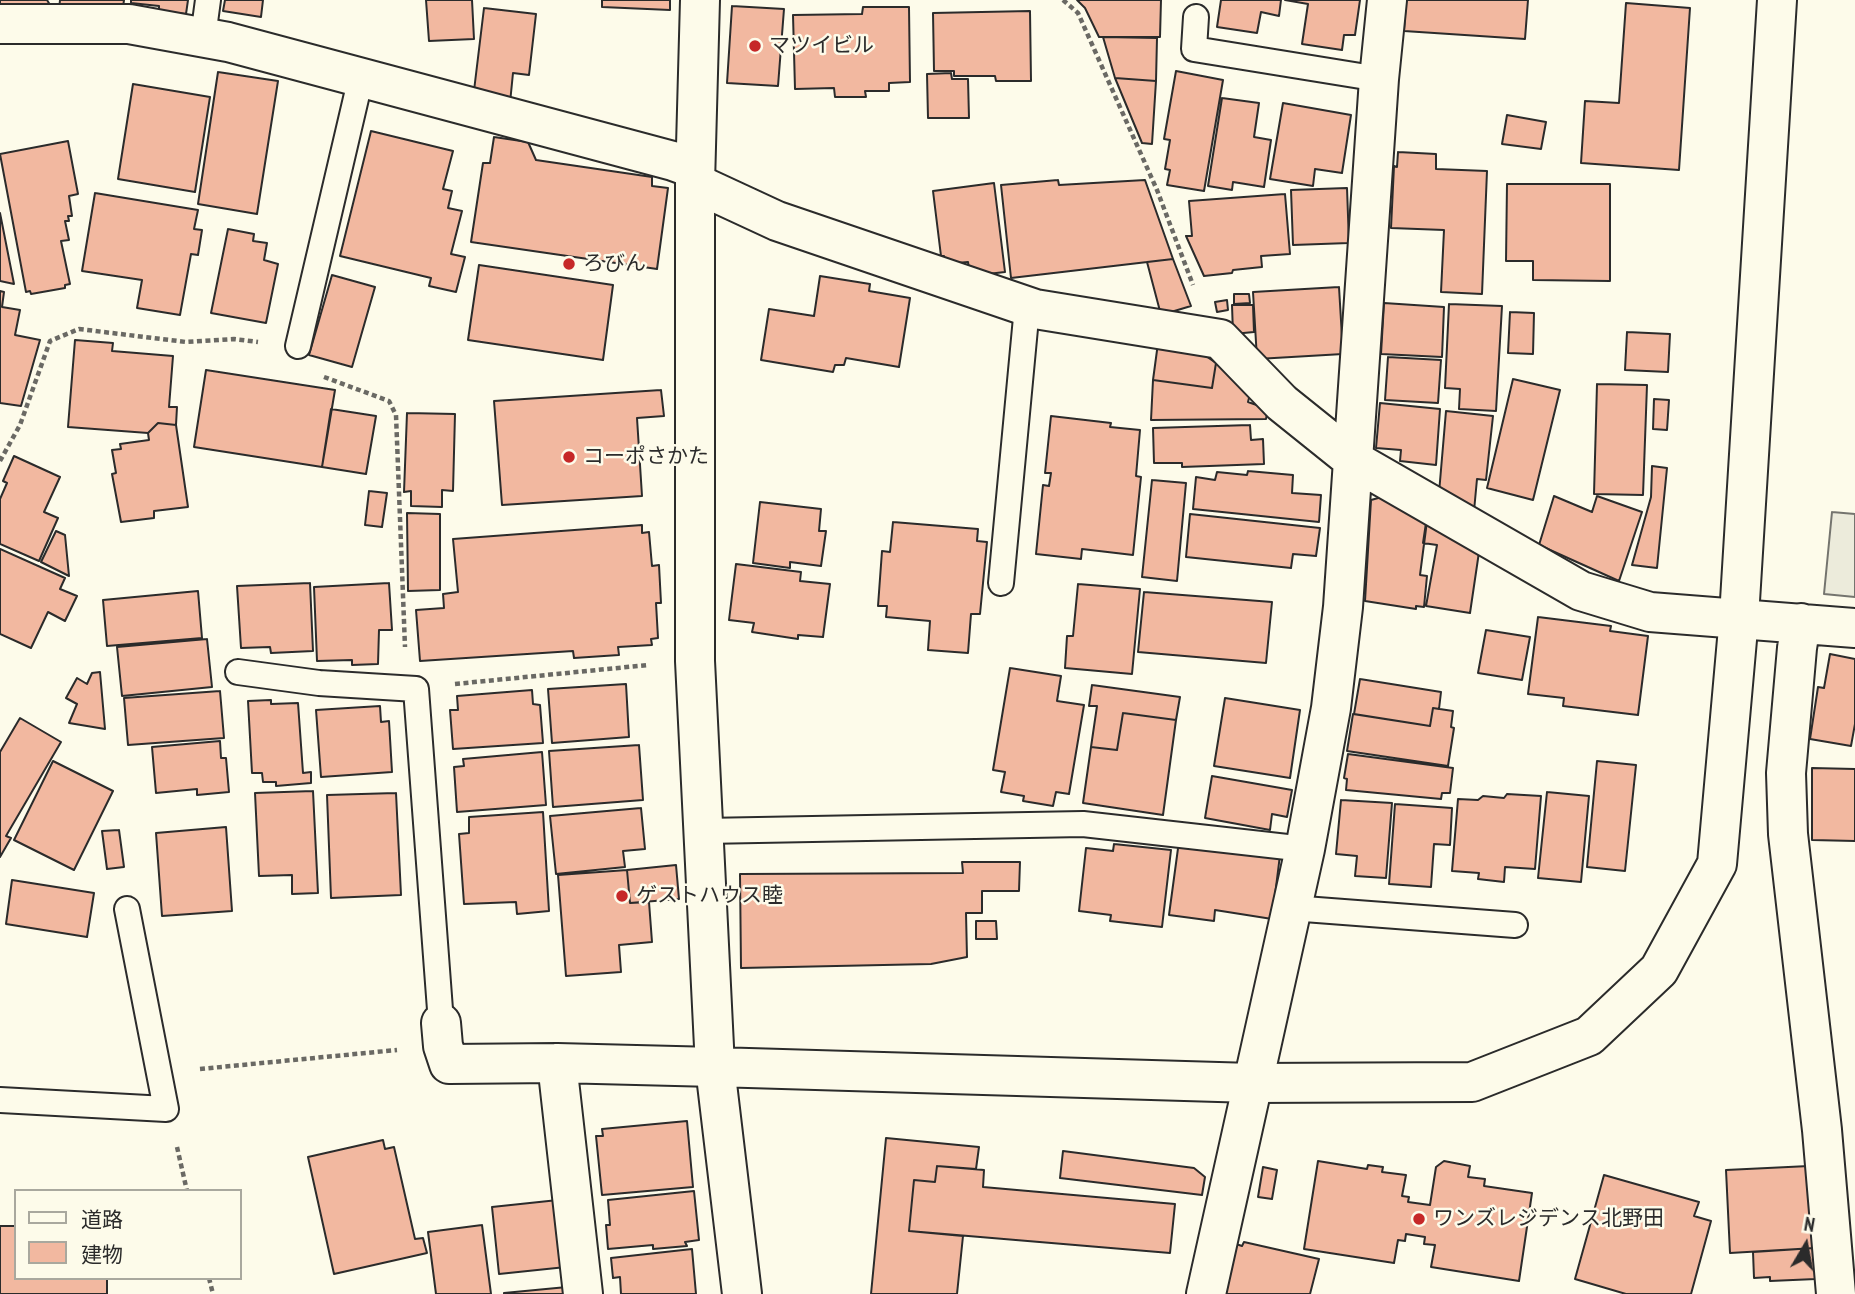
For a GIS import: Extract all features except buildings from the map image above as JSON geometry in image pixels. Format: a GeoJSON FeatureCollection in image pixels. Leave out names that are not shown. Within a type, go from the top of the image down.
{"type":"FeatureCollection","features":[{"type":"Feature","properties":{"kind":"street"},"geometry":{"type":"LineString","coordinates":[[700,0],[695,176],[695,661],[715,1067],[742,1294]]}},
{"type":"Feature","properties":{"kind":"street"},"geometry":{"type":"LineString","coordinates":[[1206,1294],[1305,849],[1331,708],[1343,607],[1379,79],[1387,0]]}},
{"type":"Feature","properties":{"kind":"street"},"geometry":{"type":"LineString","coordinates":[[442,1034],[449,1064],[557,1063],[1252,1083],[1472,1082],[1589,1037],[1659,970],[1717,864],[1739,617],[1777,0]]}},
{"type":"Feature","properties":{"kind":"street"},"geometry":{"type":"LineString","coordinates":[[0,24],[129,24],[203,37],[361,77],[673,161],[777,221],[1027,307],[1220,339],[1282,403],[1353,460],[1581,591],[1650,612],[1855,628]]}},
{"type":"Feature","properties":{"kind":"street"},"geometry":{"type":"LineString","coordinates":[[1801,623],[1786,773],[1787,834],[1839,1134],[1836,1294]]}},
{"type":"Feature","properties":{"kind":"street"},"geometry":{"type":"LineString","coordinates":[[557,1063],[583,1294]]}},
{"type":"Feature","properties":{"kind":"lane"},"geometry":{"type":"LineString","coordinates":[[203,37],[208,0]]}},
{"type":"Feature","properties":{"kind":"lane"},"geometry":{"type":"LineString","coordinates":[[1196,17],[1194,49],[1379,79]]}},
{"type":"Feature","properties":{"kind":"lane"},"geometry":{"type":"LineString","coordinates":[[298,346],[361,77]]}},
{"type":"Feature","properties":{"kind":"lane"},"geometry":{"type":"LineString","coordinates":[[1001,583],[1027,307]]}},
{"type":"Feature","properties":{"kind":"lane"},"geometry":{"type":"LineString","coordinates":[[237,672],[319,683],[411,690],[442,1034]]}},
{"type":"Feature","properties":{"kind":"lane"},"geometry":{"type":"LineString","coordinates":[[704,831],[1083,824],[1305,849]]}},
{"type":"Feature","properties":{"kind":"lane"},"geometry":{"type":"LineString","coordinates":[[1291,908],[1515,925]]}},
{"type":"Feature","properties":{"kind":"lane"},"geometry":{"type":"LineString","coordinates":[[0,1100],[166,1110],[161,1073],[127,909]]}},
{"type":"Feature","properties":{"kind":"path"},"geometry":{"type":"LineString","coordinates":[[1063,0],[1078,13],[1157,190],[1199,302],[1220,339]]}},
{"type":"Feature","properties":{"kind":"path"},"geometry":{"type":"LineString","coordinates":[[0,461],[20,425],[50,341],[79,329],[187,342],[234,339],[298,346],[304,370],[389,401],[396,415],[411,690],[695,661]]}},
{"type":"Feature","properties":{"kind":"path"},"geometry":{"type":"LineString","coordinates":[[161,1073],[264,1061],[442,1034]]}},
{"type":"Feature","properties":{"kind":"path"},"geometry":{"type":"LineString","coordinates":[[178,1154],[187,1189]]}},
{"type":"Feature","properties":{"kind":"shaded area"},"geometry":{"type":"Polygon","coordinates":[[[1832,512],[1855,514],[1855,597],[1824,594],[1832,512]]]}},
{"type":"Feature","properties":{"kind":"place","name":"マツイビル"},"geometry":{"type":"Point","coordinates":[755,46]}},
{"type":"Feature","properties":{"kind":"place","name":"ろびん"},"geometry":{"type":"Point","coordinates":[569,264]}},
{"type":"Feature","properties":{"kind":"place","name":"コーポさかた"},"geometry":{"type":"Point","coordinates":[569,457]}},
{"type":"Feature","properties":{"kind":"place","name":"ゲストハウス睦"},"geometry":{"type":"Point","coordinates":[622,896]}},
{"type":"Feature","properties":{"kind":"place","name":"ワンズレジデンス北野田"},"geometry":{"type":"Point","coordinates":[1419,1219]}}]}
